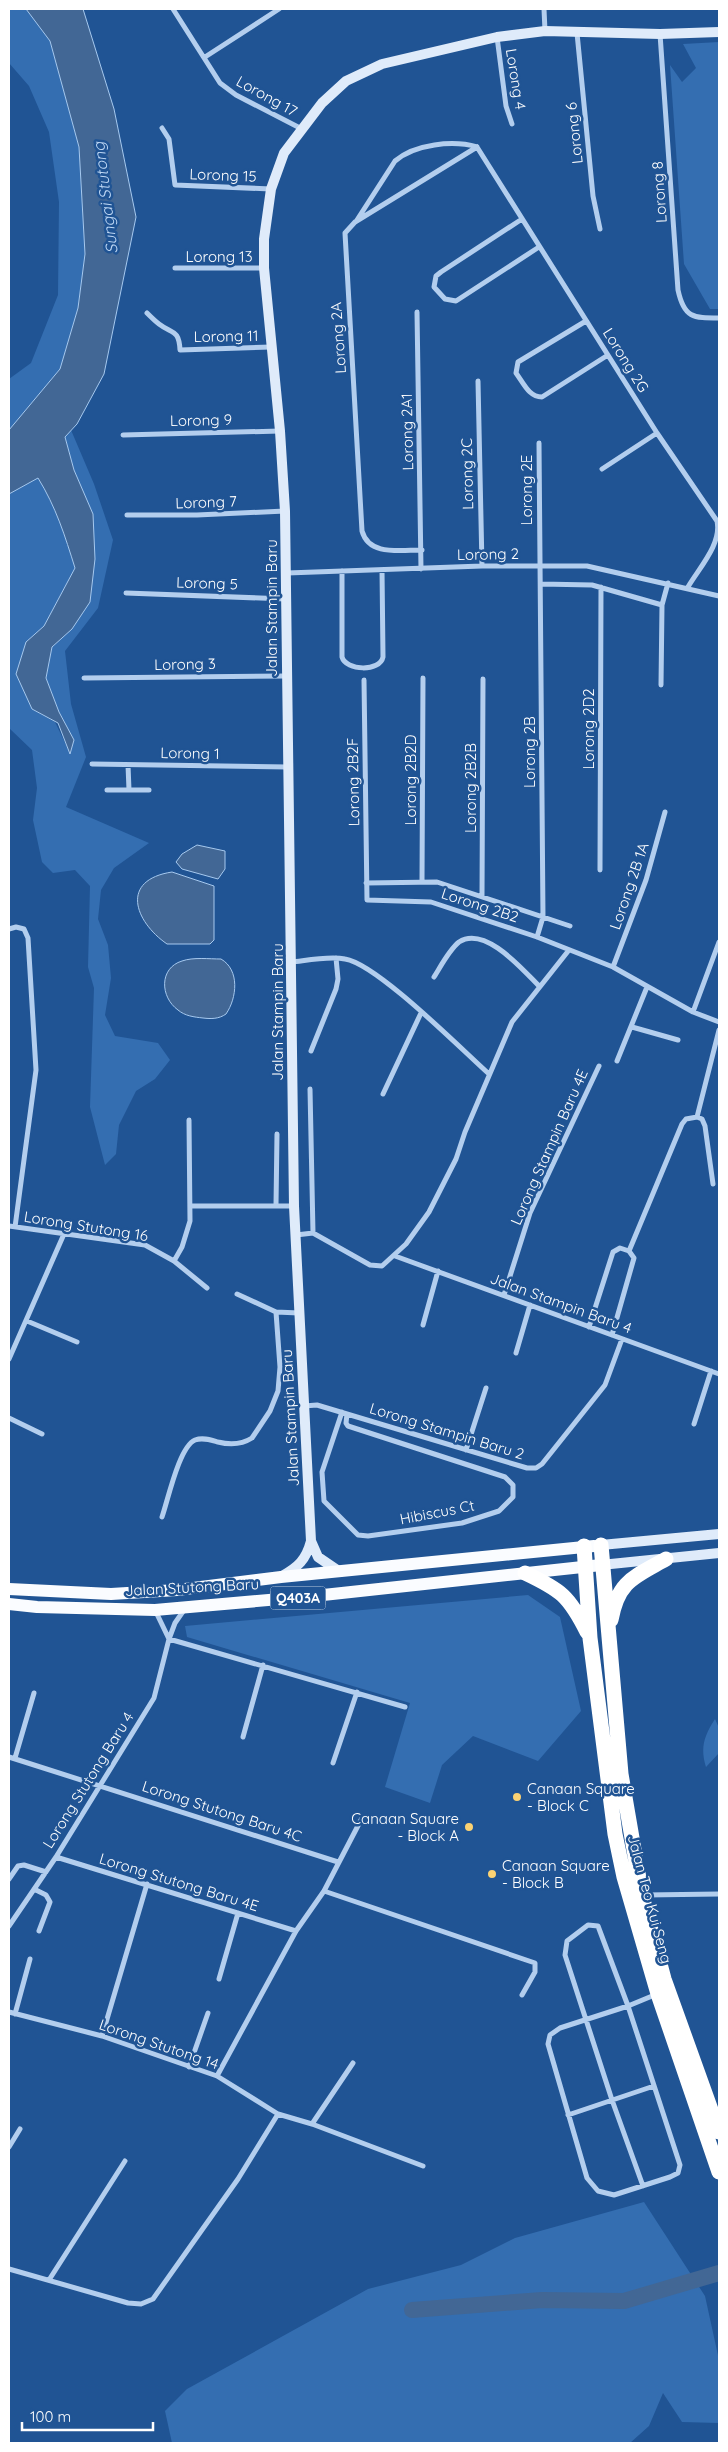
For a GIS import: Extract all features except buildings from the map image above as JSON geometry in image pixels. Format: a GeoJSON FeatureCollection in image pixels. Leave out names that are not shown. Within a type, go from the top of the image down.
{"type":"FeatureCollection","features":[{"type":"Feature","properties":{"kind":"highway"},"geometry":{"type":"LineString","coordinates":[[601,1545],[601,1565]]}},
{"type":"Feature","properties":{"kind":"highway"},"geometry":{"type":"LineString","coordinates":[[584,1546],[586,1567]]}},
{"type":"Feature","properties":{"kind":"highway"},"geometry":{"type":"LineString","coordinates":[[608,1637],[614,1601],[620,1590],[633,1578],[666,1558]]}},
{"type":"Feature","properties":{"kind":"highway","name":"Jalan Teo Kui Seng"},"geometry":{"type":"LineString","coordinates":[[601,1565],[621,1774],[642,1896],[664,1979],[719,2132]]}},
{"type":"Feature","properties":{"kind":"highway","name":"Jalan Teo Kui Seng"},"geometry":{"type":"LineString","coordinates":[[586,1567],[590,1638],[615,1834],[631,1905],[658,1994],[719,2172]]}},
{"type":"Feature","properties":{"kind":"highway"},"geometry":{"type":"LineString","coordinates":[[524,1573],[556,1588],[566,1597],[577,1612],[590,1638]]}},
{"type":"Feature","properties":{"kind":"main road","name":"Jalan Stutong Baru"},"geometry":{"type":"LineString","coordinates":[[9,1589],[111,1594],[177,1590],[281,1577],[601,1545]]}},
{"type":"Feature","properties":{"kind":"main road","name":"Jalan Stutong Baru"},"geometry":{"type":"LineString","coordinates":[[9,1604],[37,1607],[155,1610],[314,1596],[601,1565]]}},
{"type":"Feature","properties":{"kind":"street","name":"Lorong 17"},"geometry":{"type":"LineString","coordinates":[[173,9],[205,56],[220,83],[300,128]]}},
{"type":"Feature","properties":{"kind":"street"},"geometry":{"type":"LineString","coordinates":[[205,56],[279,9]]}},
{"type":"Feature","properties":{"kind":"street"},"geometry":{"type":"LineString","coordinates":[[544,9],[545,31]]}},
{"type":"Feature","properties":{"kind":"street","name":"Jalan Stampin Baru"},"geometry":{"type":"LineString","coordinates":[[281,1577],[300,1566],[308,1553],[311,1541],[294,1206],[285,511],[280,431],[264,268],[264,239],[271,189],[284,153],[300,128],[322,103],[346,81],[382,64],[497,38],[545,31],[660,34],[719,32]]}},
{"type":"Feature","properties":{"kind":"street","name":"Lorong 6"},"geometry":{"type":"LineString","coordinates":[[577,33],[591,176],[600,229]]}},
{"type":"Feature","properties":{"kind":"street","name":"Lorong 8"},"geometry":{"type":"LineString","coordinates":[[660,34],[678,290],[681,306],[689,314],[698,318],[719,318]]}},
{"type":"Feature","properties":{"kind":"street","name":"Lorong 4"},"geometry":{"type":"LineString","coordinates":[[497,38],[506,106],[512,124]]}},
{"type":"Feature","properties":{"kind":"street","name":"Lorong 15"},"geometry":{"type":"LineString","coordinates":[[162,128],[169,139],[175,186],[271,189]]}},
{"type":"Feature","properties":{"kind":"street"},"geometry":{"type":"LineString","coordinates":[[355,222],[395,161],[401,156],[414,150],[453,144],[478,147]]}},
{"type":"Feature","properties":{"kind":"street"},"geometry":{"type":"LineString","coordinates":[[355,222],[478,147]]}},
{"type":"Feature","properties":{"kind":"street","name":"Lorong 2G"},"geometry":{"type":"LineString","coordinates":[[478,147],[657,433],[717,521],[719,531],[716,541],[688,588]]}},
{"type":"Feature","properties":{"kind":"street"},"geometry":{"type":"LineString","coordinates":[[522,219],[441,272],[436,276],[434,287],[445,299],[456,302],[539,247]]}},
{"type":"Feature","properties":{"kind":"street","name":"Lorong 2A"},"geometry":{"type":"LineString","coordinates":[[355,222],[348,228],[344,237],[364,540],[370,546],[377,549],[422,550]]}},
{"type":"Feature","properties":{"kind":"street","name":"Lorong 13"},"geometry":{"type":"LineString","coordinates":[[174,268],[264,268]]}},
{"type":"Feature","properties":{"kind":"street","name":"Lorong 2A1"},"geometry":{"type":"LineString","coordinates":[[417,312],[421,568]]}},
{"type":"Feature","properties":{"kind":"street","name":"Lorong 11"},"geometry":{"type":"LineString","coordinates":[[147,313],[160,326],[174,332],[180,339],[180,350],[271,348]]}},
{"type":"Feature","properties":{"kind":"street"},"geometry":{"type":"LineString","coordinates":[[586,321],[518,362],[516,373],[530,393],[535,397],[542,397],[608,355]]}},
{"type":"Feature","properties":{"kind":"street","name":"Lorong 2C"},"geometry":{"type":"LineString","coordinates":[[478,381],[482,566]]}},
{"type":"Feature","properties":{"kind":"street","name":"Lorong 9"},"geometry":{"type":"LineString","coordinates":[[123,435],[280,431]]}},
{"type":"Feature","properties":{"kind":"street"},"geometry":{"type":"LineString","coordinates":[[602,469],[657,433]]}},
{"type":"Feature","properties":{"kind":"street","name":"Lorong 2E"},"geometry":{"type":"LineString","coordinates":[[539,443],[540,566]]}},
{"type":"Feature","properties":{"kind":"street","name":"Lorong 7"},"geometry":{"type":"LineString","coordinates":[[127,516],[285,511]]}},
{"type":"Feature","properties":{"kind":"street","name":"Lorong 2"},"geometry":{"type":"LineString","coordinates":[[287,573],[482,566],[587,566],[719,596]]}},
{"type":"Feature","properties":{"kind":"street","name":"Lorong 2B"},"geometry":{"type":"LineString","coordinates":[[537,937],[543,917],[540,566]]}},
{"type":"Feature","properties":{"kind":"street"},"geometry":{"type":"LineString","coordinates":[[342,571],[344,663],[348,666],[377,666],[381,663],[382,657],[382,570]]}},
{"type":"Feature","properties":{"kind":"street"},"geometry":{"type":"LineString","coordinates":[[661,684],[662,605],[668,583]]}},
{"type":"Feature","properties":{"kind":"street"},"geometry":{"type":"LineString","coordinates":[[541,584],[592,585],[662,605]]}},
{"type":"Feature","properties":{"kind":"street","name":"Lorong 2D2"},"geometry":{"type":"LineString","coordinates":[[600,870],[601,587]]}},
{"type":"Feature","properties":{"kind":"street","name":"Lorong 5"},"geometry":{"type":"LineString","coordinates":[[126,593],[286,599]]}},
{"type":"Feature","properties":{"kind":"street","name":"Lorong 3"},"geometry":{"type":"LineString","coordinates":[[84,678],[287,676]]}},
{"type":"Feature","properties":{"kind":"street","name":"Lorong 2B2D"},"geometry":{"type":"LineString","coordinates":[[422,882],[423,678]]}},
{"type":"Feature","properties":{"kind":"street","name":"Lorong 2B2B"},"geometry":{"type":"LineString","coordinates":[[482,897],[483,679]]}},
{"type":"Feature","properties":{"kind":"street","name":"Lorong 2B2F"},"geometry":{"type":"LineString","coordinates":[[364,680],[366,883]]}},
{"type":"Feature","properties":{"kind":"street","name":"Lorong 1"},"geometry":{"type":"LineString","coordinates":[[92,764],[288,767]]}},
{"type":"Feature","properties":{"kind":"street"},"geometry":{"type":"LineString","coordinates":[[128,765],[128,790]]}},
{"type":"Feature","properties":{"kind":"street"},"geometry":{"type":"LineString","coordinates":[[107,790],[148,790]]}},
{"type":"Feature","properties":{"kind":"street","name":"Lorong 2B 1A"},"geometry":{"type":"LineString","coordinates":[[613,967],[646,880],[665,812]]}},
{"type":"Feature","properties":{"kind":"street"},"geometry":{"type":"LineString","coordinates":[[366,883],[437,882],[570,926]]}},
{"type":"Feature","properties":{"kind":"street","name":"Lorong 2B2"},"geometry":{"type":"LineString","coordinates":[[366,883],[367,899],[369,902],[431,902],[537,937],[613,967],[694,1012],[719,1022]]}},
{"type":"Feature","properties":{"kind":"street"},"geometry":{"type":"LineString","coordinates":[[9,929],[16,926],[24,928],[28,938],[36,1070],[12,1227]]}},
{"type":"Feature","properties":{"kind":"street"},"geometry":{"type":"LineString","coordinates":[[434,977],[456,945],[462,940],[469,939],[497,946],[538,986]]}},
{"type":"Feature","properties":{"kind":"street"},"geometry":{"type":"LineString","coordinates":[[694,1012],[719,942]]}},
{"type":"Feature","properties":{"kind":"street"},"geometry":{"type":"LineString","coordinates":[[296,1235],[312,1233],[370,1265],[382,1266],[395,1256],[429,1212],[452,1168],[489,1074],[512,1022],[538,986],[569,950]]}},
{"type":"Feature","properties":{"kind":"street"},"geometry":{"type":"LineString","coordinates":[[292,962],[336,958],[352,961],[389,984],[489,1074]]}},
{"type":"Feature","properties":{"kind":"street"},"geometry":{"type":"LineString","coordinates":[[311,1050],[336,989],[338,980],[336,958]]}},
{"type":"Feature","properties":{"kind":"street"},"geometry":{"type":"LineString","coordinates":[[617,1061],[647,987]]}},
{"type":"Feature","properties":{"kind":"street"},"geometry":{"type":"LineString","coordinates":[[383,1094],[421,1013]]}},
{"type":"Feature","properties":{"kind":"street"},"geometry":{"type":"LineString","coordinates":[[632,1027],[678,1040]]}},
{"type":"Feature","properties":{"kind":"street"},"geometry":{"type":"LineString","coordinates":[[697,1117],[719,1030]]}},
{"type":"Feature","properties":{"kind":"street","name":"Lorong Stampin Baru 4E"},"geometry":{"type":"LineString","coordinates":[[504,1295],[530,1214],[599,1066]]}},
{"type":"Feature","properties":{"kind":"street"},"geometry":{"type":"LineString","coordinates":[[310,1089],[312,1233]]}},
{"type":"Feature","properties":{"kind":"street"},"geometry":{"type":"LineString","coordinates":[[629,1251],[682,1124],[686,1119],[697,1117],[702,1119],[705,1126],[714,1184]]}},
{"type":"Feature","properties":{"kind":"street"},"geometry":{"type":"LineString","coordinates":[[174,1261],[187,1233],[190,1206],[189,1120]]}},
{"type":"Feature","properties":{"kind":"street"},"geometry":{"type":"LineString","coordinates":[[276,1205],[277,1134]]}},
{"type":"Feature","properties":{"kind":"street"},"geometry":{"type":"LineString","coordinates":[[190,1206],[294,1206]]}},
{"type":"Feature","properties":{"kind":"street","name":"Lorong Stutong 16"},"geometry":{"type":"LineString","coordinates":[[12,1227],[145,1245],[174,1261],[207,1288]]}},
{"type":"Feature","properties":{"kind":"street"},"geometry":{"type":"LineString","coordinates":[[9,1359],[64,1234]]}},
{"type":"Feature","properties":{"kind":"street"},"geometry":{"type":"LineString","coordinates":[[589,1326],[613,1252],[620,1248],[629,1251],[634,1258],[612,1335]]}},
{"type":"Feature","properties":{"kind":"street","name":"Jalan Stampin Baru 4"},"geometry":{"type":"LineString","coordinates":[[395,1256],[719,1374]]}},
{"type":"Feature","properties":{"kind":"street"},"geometry":{"type":"LineString","coordinates":[[423,1326],[438,1271]]}},
{"type":"Feature","properties":{"kind":"street"},"geometry":{"type":"LineString","coordinates":[[237,1294],[276,1312],[299,1313]]}},
{"type":"Feature","properties":{"kind":"street"},"geometry":{"type":"LineString","coordinates":[[516,1353],[530,1305]]}},
{"type":"Feature","properties":{"kind":"street"},"geometry":{"type":"LineString","coordinates":[[162,1517],[179,1465],[189,1445],[194,1440],[202,1438],[226,1444],[246,1442],[252,1438],[270,1411],[278,1391],[280,1367],[276,1312]]}},
{"type":"Feature","properties":{"kind":"street"},"geometry":{"type":"LineString","coordinates":[[27,1321],[77,1342]]}},
{"type":"Feature","properties":{"kind":"street","name":"Lorong Stampin Baru 2"},"geometry":{"type":"LineString","coordinates":[[304,1406],[317,1405],[527,1468],[536,1468],[548,1457],[605,1385],[622,1339]]}},
{"type":"Feature","properties":{"kind":"street"},"geometry":{"type":"LineString","coordinates":[[694,1424],[711,1371]]}},
{"type":"Feature","properties":{"kind":"street"},"geometry":{"type":"LineString","coordinates":[[466,1450],[486,1388]]}},
{"type":"Feature","properties":{"kind":"street","name":"Hibiscus Ct"},"geometry":{"type":"LineString","coordinates":[[345,1413],[347,1425],[505,1477],[513,1485],[513,1497],[499,1511],[462,1523],[368,1536],[358,1535],[324,1501],[322,1472],[345,1413]]}},
{"type":"Feature","properties":{"kind":"street"},"geometry":{"type":"LineString","coordinates":[[9,1418],[42,1434]]}},
{"type":"Feature","properties":{"kind":"street"},"geometry":{"type":"LineString","coordinates":[[601,1545],[719,1534]]}},
{"type":"Feature","properties":{"kind":"street"},"geometry":{"type":"LineString","coordinates":[[311,1541],[318,1556],[340,1572]]}},
{"type":"Feature","properties":{"kind":"street"},"geometry":{"type":"LineString","coordinates":[[601,1565],[719,1553]]}},
{"type":"Feature","properties":{"kind":"street","name":"Lorong Stutong Baru 4"},"geometry":{"type":"LineString","coordinates":[[9,1926],[56,1857],[154,1698],[175,1623],[184,1610],[190,1607]]}},
{"type":"Feature","properties":{"kind":"street"},"geometry":{"type":"LineString","coordinates":[[155,1610],[169,1639],[405,1706]]}},
{"type":"Feature","properties":{"kind":"street"},"geometry":{"type":"LineString","coordinates":[[243,1737],[264,1665]]}},
{"type":"Feature","properties":{"kind":"street"},"geometry":{"type":"LineString","coordinates":[[333,1763],[357,1692]]}},
{"type":"Feature","properties":{"kind":"street"},"geometry":{"type":"LineString","coordinates":[[12,1758],[34,1693]]}},
{"type":"Feature","properties":{"kind":"street","name":"Lorong Stutong Baru 4C"},"geometry":{"type":"LineString","coordinates":[[12,1758],[338,1862]]}},
{"type":"Feature","properties":{"kind":"street"},"geometry":{"type":"LineString","coordinates":[[217,2076],[296,1931],[324,1891],[362,1818]]}},
{"type":"Feature","properties":{"kind":"street","name":"Lorong Stutong Baru 4E"},"geometry":{"type":"LineString","coordinates":[[56,1857],[296,1931]]}},
{"type":"Feature","properties":{"kind":"street"},"geometry":{"type":"LineString","coordinates":[[9,1879],[18,1866],[24,1865],[46,1872]]}},
{"type":"Feature","properties":{"kind":"street"},"geometry":{"type":"LineString","coordinates":[[102,2036],[147,1884]]}},
{"type":"Feature","properties":{"kind":"street"},"geometry":{"type":"LineString","coordinates":[[34,1889],[46,1894],[50,1902],[39,1931]]}},
{"type":"Feature","properties":{"kind":"street"},"geometry":{"type":"LineString","coordinates":[[324,1891],[535,1963],[535,1972],[522,1995]]}},
{"type":"Feature","properties":{"kind":"street"},"geometry":{"type":"LineString","coordinates":[[642,1896],[719,1894]]}},
{"type":"Feature","properties":{"kind":"street"},"geometry":{"type":"LineString","coordinates":[[219,1979],[238,1913]]}},
{"type":"Feature","properties":{"kind":"street"},"geometry":{"type":"LineString","coordinates":[[643,2186],[586,2021],[564,1946],[566,1941],[588,1925],[598,1926],[628,2006],[680,2165],[678,2173],[643,2186],[614,2195],[598,2192],[587,2178],[548,2044],[550,2035],[560,2028],[586,2021],[628,2006],[658,1994]]}},
{"type":"Feature","properties":{"kind":"street"},"geometry":{"type":"LineString","coordinates":[[16,2014],[30,1959]]}},
{"type":"Feature","properties":{"kind":"street","name":"Lorong Stutong 14"},"geometry":{"type":"LineString","coordinates":[[9,2012],[102,2036],[217,2076],[278,2114],[312,2124],[424,2166]]}},
{"type":"Feature","properties":{"kind":"street"},"geometry":{"type":"LineString","coordinates":[[189,2067],[208,2013]]}},
{"type":"Feature","properties":{"kind":"street"},"geometry":{"type":"LineString","coordinates":[[312,2124],[353,2063]]}},
{"type":"Feature","properties":{"kind":"street"},"geometry":{"type":"LineString","coordinates":[[568,2115],[654,2086]]}},
{"type":"Feature","properties":{"kind":"street"},"geometry":{"type":"LineString","coordinates":[[10,2271],[49,2280],[128,2303],[147,2303],[153,2299],[238,2179],[278,2114]]}},
{"type":"Feature","properties":{"kind":"street"},"geometry":{"type":"LineString","coordinates":[[9,2147],[20,2129]]}},
{"type":"Feature","properties":{"kind":"street"},"geometry":{"type":"LineString","coordinates":[[49,2280],[126,2160]]}},
{"type":"Feature","properties":{"kind":"shaded area"},"geometry":{"type":"Polygon","coordinates":[[[9,9],[26,9],[50,41],[79,147],[85,254],[78,308],[60,369],[9,430],[9,379],[31,363],[58,295],[59,202],[49,132],[29,86],[9,63],[9,9]]]}},
{"type":"Feature","properties":{"kind":"shaded area"},"geometry":{"type":"Polygon","coordinates":[[[719,42],[719,309],[710,309],[684,264],[670,65],[682,82],[696,68],[683,44],[719,42]]]}},
{"type":"Feature","properties":{"kind":"shaded area"},"geometry":{"type":"Polygon","coordinates":[[[71,430],[94,484],[113,540],[98,608],[65,651],[71,704],[86,757],[66,807],[149,843],[114,868],[101,890],[98,919],[108,945],[111,978],[105,1015],[115,1036],[158,1043],[170,1060],[155,1079],[136,1091],[119,1125],[116,1154],[105,1165],[90,1107],[94,988],[88,967],[90,886],[75,870],[53,873],[42,862],[33,820],[37,788],[32,750],[9,728],[9,494],[38,478],[55,511],[75,568],[44,626],[26,642],[32,709],[55,722],[70,753],[74,740],[59,712],[46,678],[52,647],[72,629],[90,602],[74,470],[65,437],[71,430]]]}},
{"type":"Feature","properties":{"kind":"shaded area"},"geometry":{"type":"Polygon","coordinates":[[[528,1595],[560,1617],[581,1711],[538,1761],[473,1736],[442,1765],[430,1803],[385,1787],[410,1703],[187,1637],[185,1626],[528,1595]]]}},
{"type":"Feature","properties":{"kind":"shaded area"},"geometry":{"type":"Polygon","coordinates":[[[715,1719],[719,1728],[719,1753],[706,1767],[703,1754],[704,1742],[715,1719]]]}},
{"type":"Feature","properties":{"kind":"shaded area"},"geometry":{"type":"Polygon","coordinates":[[[644,2202],[705,2296],[719,2360],[719,2423],[682,2422],[663,2393],[649,2426],[630,2443],[172,2443],[165,2411],[187,2389],[368,2289],[461,2265],[515,2238],[644,2202]]]}},
{"type":"Feature","properties":{"kind":"water","name":"Sungai Stutong"},"geometry":{"type":"Polygon","coordinates":[[[26,9],[83,9],[114,109],[136,217],[104,374],[77,424],[65,437],[74,470],[93,514],[95,559],[90,602],[72,629],[52,647],[46,678],[59,712],[74,740],[70,754],[58,723],[32,709],[16,674],[26,642],[44,626],[75,568],[55,511],[38,478],[9,494],[9,430],[60,369],[78,308],[85,254],[79,147],[50,41],[26,9]]]}},
{"type":"Feature","properties":{"kind":"water"},"geometry":{"type":"Polygon","coordinates":[[[197,845],[225,851],[225,869],[218,879],[182,869],[176,862],[182,854],[197,845]]]}},
{"type":"Feature","properties":{"kind":"water"},"geometry":{"type":"Polygon","coordinates":[[[172,872],[214,886],[214,940],[210,944],[167,944],[156,935],[140,913],[139,892],[145,883],[156,876],[172,872]]]}},
{"type":"Feature","properties":{"kind":"water"},"geometry":{"type":"Polygon","coordinates":[[[191,959],[221,959],[231,970],[235,985],[233,1000],[226,1014],[221,1017],[212,1018],[193,1017],[181,1012],[172,1004],[165,991],[165,983],[169,970],[174,965],[191,959]]]}},
{"type":"Feature","properties":{"kind":"waterway"},"geometry":{"type":"LineString","coordinates":[[412,2310],[542,2300],[624,2301],[719,2273]]}},
{"type":"Feature","properties":{"kind":"place","name":"Canaan Square - Block C"},"geometry":{"type":"Point","coordinates":[517,1797]}},
{"type":"Feature","properties":{"kind":"place","name":"Canaan Square - Block A"},"geometry":{"type":"Point","coordinates":[469,1827]}},
{"type":"Feature","properties":{"kind":"place","name":"Canaan Square - Block B"},"geometry":{"type":"Point","coordinates":[492,1874]}}]}
